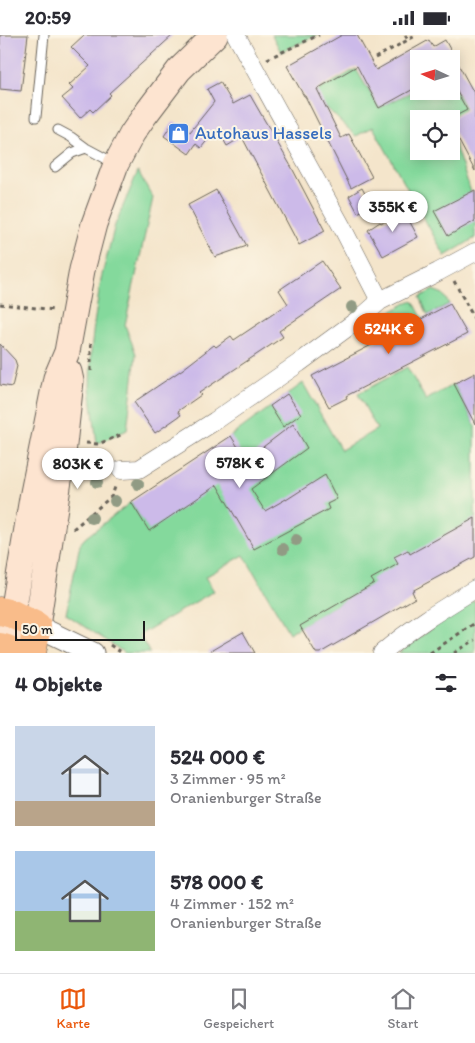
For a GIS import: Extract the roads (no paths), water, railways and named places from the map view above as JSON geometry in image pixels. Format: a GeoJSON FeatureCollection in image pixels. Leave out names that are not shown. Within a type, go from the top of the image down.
{"type":"FeatureCollection","features":[{"type":"Feature","properties":{"kind":"main road"},"geometry":{"type":"LineString","coordinates":[[20,645],[6,612],[56,378],[67,352],[82,270],[94,224],[116,164],[132,133],[185,63],[215,35]]}},
{"type":"Feature","properties":{"kind":"main road"},"geometry":{"type":"LineString","coordinates":[[20,645],[44,590],[71,381],[67,352]]}},
{"type":"Feature","properties":{"kind":"street"},"geometry":{"type":"LineString","coordinates":[[236,35],[342,227],[380,301]]}},
{"type":"Feature","properties":{"kind":"street"},"geometry":{"type":"LineString","coordinates":[[120,470],[139,469],[215,421],[307,357],[363,316],[380,301],[475,252]]}},
{"type":"Feature","properties":{"kind":"street"},"geometry":{"type":"LineString","coordinates":[[382,653],[428,618],[475,589]]}},
{"type":"Feature","properties":{"kind":"street"},"geometry":{"type":"LineString","coordinates":[[20,645],[64,640],[93,653]]}},
{"type":"Feature","properties":{"kind":"lane"},"geometry":{"type":"LineString","coordinates":[[36,117],[44,35]]}},
{"type":"Feature","properties":{"kind":"lane"},"geometry":{"type":"LineString","coordinates":[[58,130],[71,137],[86,149],[116,164]]}},
{"type":"Feature","properties":{"kind":"lane"},"geometry":{"type":"LineString","coordinates":[[55,167],[72,153],[86,149]]}},
{"type":"Feature","properties":{"kind":"place","name":"Autohaus Hassels"},"geometry":{"type":"Point","coordinates":[179,133]}}]}
